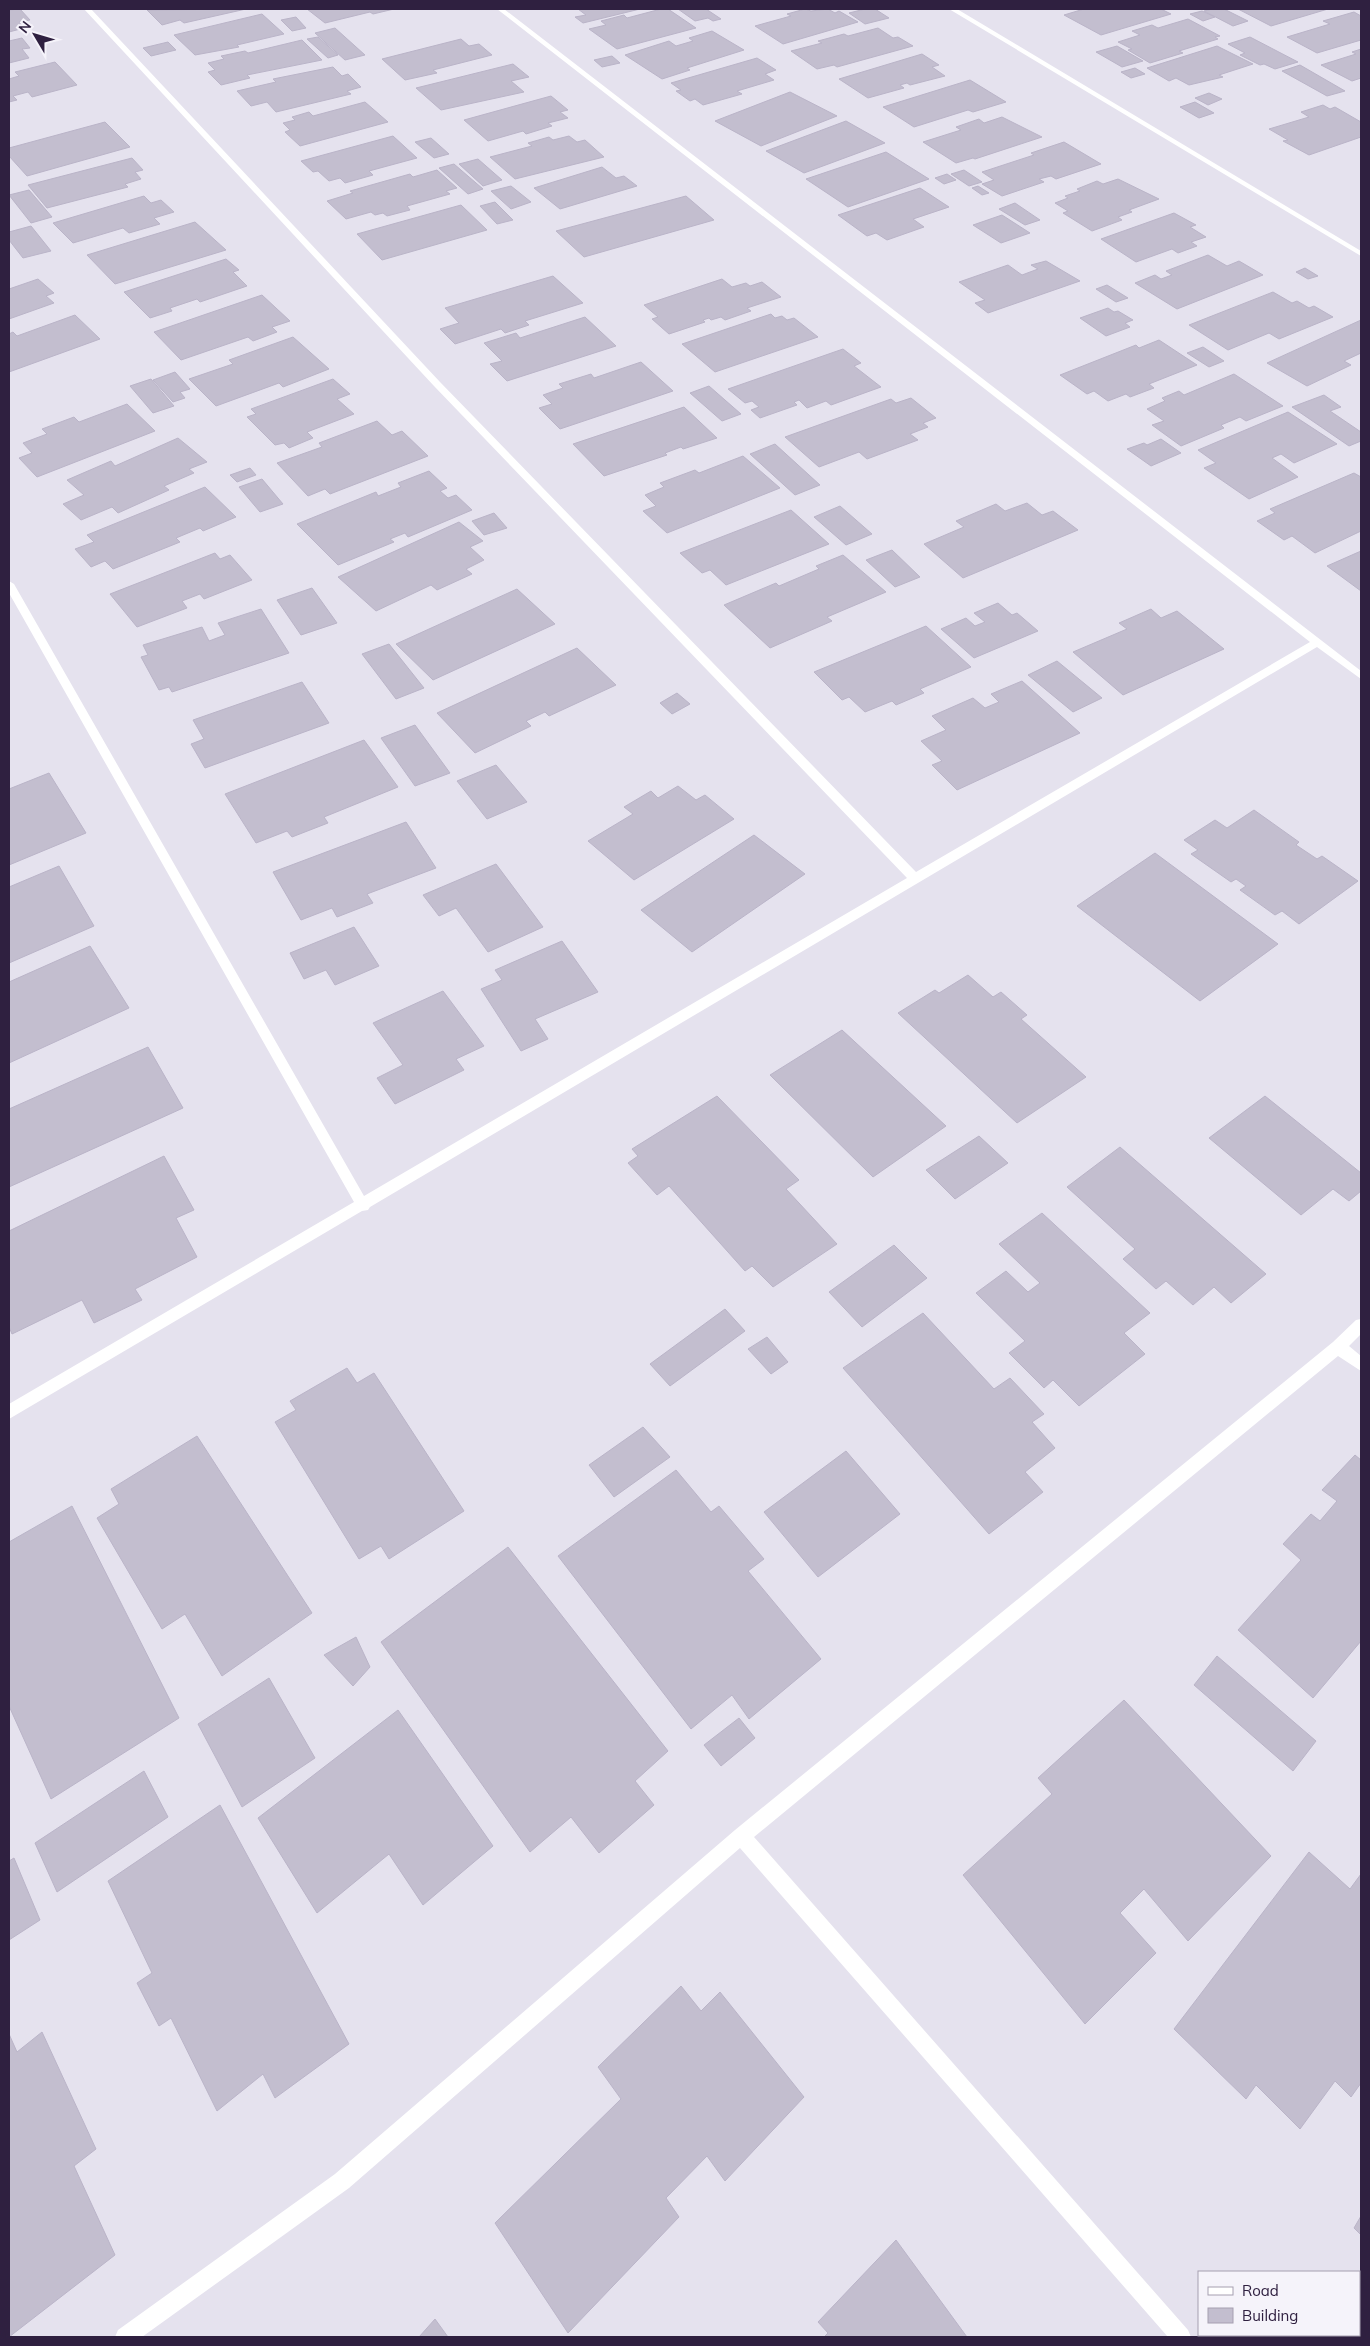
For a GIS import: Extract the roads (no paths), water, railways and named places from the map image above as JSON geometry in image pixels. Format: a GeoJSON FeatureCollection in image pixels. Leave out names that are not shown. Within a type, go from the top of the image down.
{"type":"FeatureCollection","features":[{"type":"Feature","properties":{"kind":"street"},"geometry":{"type":"LineString","coordinates":[[87,9],[436,384],[915,879]]}},
{"type":"Feature","properties":{"kind":"street"},"geometry":{"type":"LineString","coordinates":[[500,9],[1361,676]]}},
{"type":"Feature","properties":{"kind":"street"},"geometry":{"type":"LineString","coordinates":[[952,9],[1361,254]]}},
{"type":"Feature","properties":{"kind":"street"},"geometry":{"type":"LineString","coordinates":[[9,584],[363,1206]]}},
{"type":"Feature","properties":{"kind":"street"},"geometry":{"type":"LineString","coordinates":[[9,1412],[363,1206],[1317,642]]}},
{"type":"Feature","properties":{"kind":"street"},"geometry":{"type":"LineString","coordinates":[[126,2337],[342,2181],[741,1836],[1338,1347],[1361,1325]]}},
{"type":"Feature","properties":{"kind":"street"},"geometry":{"type":"LineString","coordinates":[[1338,1347],[1361,1364]]}},
{"type":"Feature","properties":{"kind":"street"},"geometry":{"type":"LineString","coordinates":[[741,1836],[1181,2337]]}}]}
